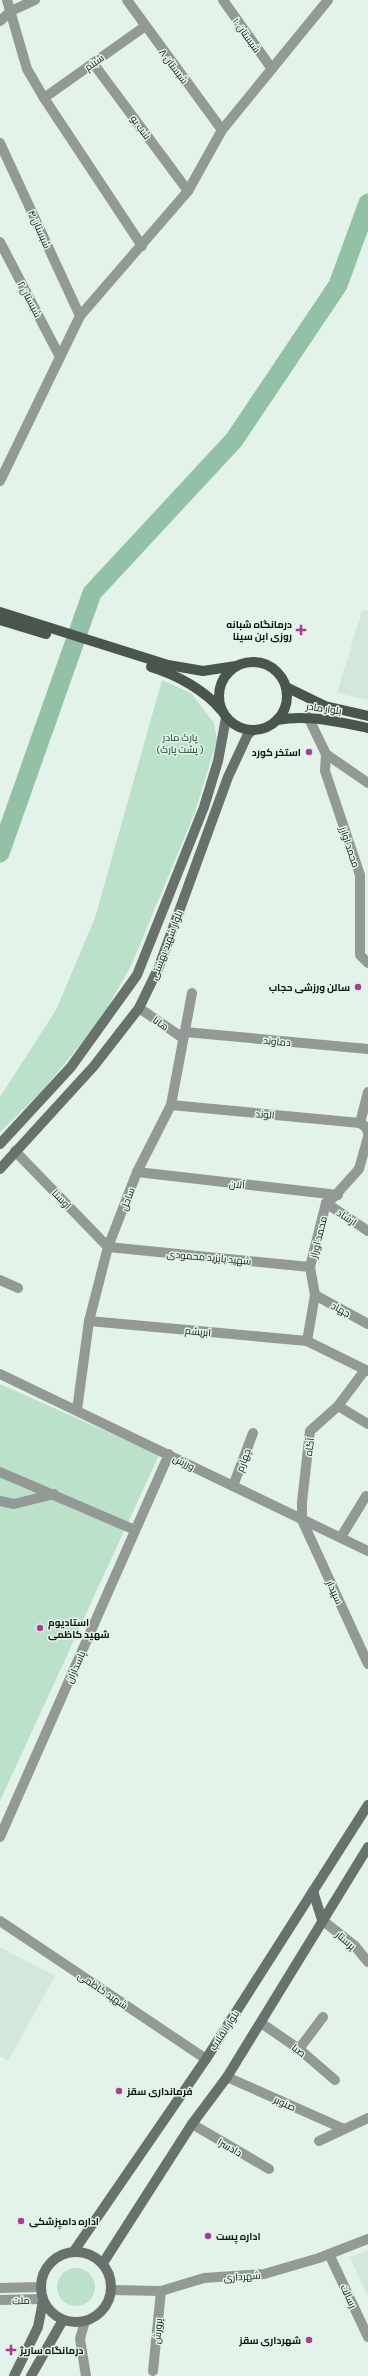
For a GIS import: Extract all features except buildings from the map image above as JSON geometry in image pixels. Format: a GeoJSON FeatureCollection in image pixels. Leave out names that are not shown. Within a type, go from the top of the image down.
{"type":"FeatureCollection","features":[{"type":"Feature","properties":{"kind":"main road"},"geometry":{"type":"LineString","coordinates":[[0,612],[160,666],[202,692],[235,725],[253,730],[270,725],[278,720],[284,710],[287,699],[286,687],[277,672],[266,664],[256,662],[203,672],[160,666],[0,620]]}},
{"type":"Feature","properties":{"kind":"main road"},"geometry":{"type":"LineString","coordinates":[[224,715],[218,692],[221,681],[236,666]]}},
{"type":"Feature","properties":{"kind":"main road","name":"بلوار مادر"},"geometry":{"type":"LineString","coordinates":[[286,687],[325,706],[368,716]]}},
{"type":"Feature","properties":{"kind":"main road","name":"بلوار شهید بهشتی"},"geometry":{"type":"LineString","coordinates":[[0,1144],[72,1067],[137,975],[204,807],[220,756],[224,715]]}},
{"type":"Feature","properties":{"kind":"main road","name":"بلوار مادر"},"geometry":{"type":"LineString","coordinates":[[278,720],[293,717],[308,718],[368,728]]}},
{"type":"Feature","properties":{"kind":"main road","name":"بلوار شهید بهشتی"},"geometry":{"type":"LineString","coordinates":[[0,1169],[94,1066],[138,1008],[158,969],[228,778],[248,734],[253,730]]}},
{"type":"Feature","properties":{"kind":"main road","name":"بلوار انقلاب"},"geometry":{"type":"LineString","coordinates":[[74,2251],[206,2060],[368,1805]]}},
{"type":"Feature","properties":{"kind":"main road"},"geometry":{"type":"LineString","coordinates":[[103,2263],[192,2124],[226,2077],[261,2023],[322,1920],[368,1847]]}},
{"type":"Feature","properties":{"kind":"main road"},"geometry":{"type":"LineString","coordinates":[[313,1892],[322,1920]]}},
{"type":"Feature","properties":{"kind":"main road"},"geometry":{"type":"LineString","coordinates":[[74,2251],[90,2254],[103,2263],[110,2276],[112,2290],[109,2300],[103,2310],[85,2321],[74,2322],[63,2320],[51,2312],[43,2300],[40,2287],[41,2278],[50,2262],[65,2253],[74,2251]]}},
{"type":"Feature","properties":{"kind":"main road"},"geometry":{"type":"LineString","coordinates":[[14,2376],[38,2327],[43,2300]]}},
{"type":"Feature","properties":{"kind":"main road"},"geometry":{"type":"LineString","coordinates":[[31,2376],[63,2320]]}},
{"type":"Feature","properties":{"kind":"street"},"geometry":{"type":"LineString","coordinates":[[6,0],[11,11],[27,69],[44,98],[142,246]]}},
{"type":"Feature","properties":{"kind":"street"},"geometry":{"type":"LineString","coordinates":[[0,21],[11,11],[18,0]]}},
{"type":"Feature","properties":{"kind":"street"},"geometry":{"type":"LineString","coordinates":[[11,11],[35,0]]}},
{"type":"Feature","properties":{"kind":"street","name":"شبستان ۸"},"geometry":{"type":"LineString","coordinates":[[127,0],[144,26],[222,130]]}},
{"type":"Feature","properties":{"kind":"street","name":"شبستان ۱۰"},"geometry":{"type":"LineString","coordinates":[[223,0],[272,70]]}},
{"type":"Feature","properties":{"kind":"street"},"geometry":{"type":"LineString","coordinates":[[0,481],[80,316],[188,191],[222,130],[328,0]]}},
{"type":"Feature","properties":{"kind":"street","name":"شبنم"},"geometry":{"type":"LineString","coordinates":[[44,98],[144,26]]}},
{"type":"Feature","properties":{"kind":"street","name":"شب بو"},"geometry":{"type":"LineString","coordinates":[[93,62],[188,191]]}},
{"type":"Feature","properties":{"kind":"street","name":"شبستان ۴"},"geometry":{"type":"LineString","coordinates":[[1,141],[80,316]]}},
{"type":"Feature","properties":{"kind":"street","name":"شبستان ۲"},"geometry":{"type":"LineString","coordinates":[[0,242],[60,357]]}},
{"type":"Feature","properties":{"kind":"street"},"geometry":{"type":"LineString","coordinates":[[308,718],[326,754],[368,783]]}},
{"type":"Feature","properties":{"kind":"street","name":"محمد اوارز"},"geometry":{"type":"LineString","coordinates":[[326,754],[325,771],[364,876],[364,955],[368,963]]}},
{"type":"Feature","properties":{"kind":"street","name":"ساحل"},"geometry":{"type":"LineString","coordinates":[[77,1410],[89,1321],[108,1247],[137,1172],[171,1105],[192,993]]}},
{"type":"Feature","properties":{"kind":"street","name":"هانا"},"geometry":{"type":"LineString","coordinates":[[138,1008],[184,1035]]}},
{"type":"Feature","properties":{"kind":"street","name":"دماوند"},"geometry":{"type":"LineString","coordinates":[[184,1035],[368,1049]]}},
{"type":"Feature","properties":{"kind":"street"},"geometry":{"type":"LineString","coordinates":[[368,1092],[360,1123],[366,1127],[368,1133]]}},
{"type":"Feature","properties":{"kind":"street","name":"الوند"},"geometry":{"type":"LineString","coordinates":[[171,1105],[360,1123]]}},
{"type":"Feature","properties":{"kind":"street"},"geometry":{"type":"LineString","coordinates":[[326,1203],[338,1195],[364,1171],[368,1137]]}},
{"type":"Feature","properties":{"kind":"street","name":"اوستا"},"geometry":{"type":"LineString","coordinates":[[15,1151],[108,1247]]}},
{"type":"Feature","properties":{"kind":"street","name":"آلان"},"geometry":{"type":"LineString","coordinates":[[137,1172],[338,1195]]}},
{"type":"Feature","properties":{"kind":"street","name":"ارشاد"},"geometry":{"type":"LineString","coordinates":[[326,1203],[368,1231]]}},
{"type":"Feature","properties":{"kind":"street","name":"محمد اوراز"},"geometry":{"type":"LineString","coordinates":[[315,1295],[310,1267],[326,1203]]}},
{"type":"Feature","properties":{"kind":"street","name":"شهید بایزید محمودی"},"geometry":{"type":"LineString","coordinates":[[108,1247],[310,1267]]}},
{"type":"Feature","properties":{"kind":"street"},"geometry":{"type":"LineString","coordinates":[[0,1280],[18,1288]]}},
{"type":"Feature","properties":{"kind":"street"},"geometry":{"type":"LineString","coordinates":[[315,1295],[307,1341],[366,1370]]}},
{"type":"Feature","properties":{"kind":"street","name":"جهاد"},"geometry":{"type":"LineString","coordinates":[[315,1295],[368,1324]]}},
{"type":"Feature","properties":{"kind":"street","name":"ابریشم"},"geometry":{"type":"LineString","coordinates":[[89,1321],[307,1341]]}},
{"type":"Feature","properties":{"kind":"street","name":"آگاه"},"geometry":{"type":"LineString","coordinates":[[302,1520],[302,1502],[310,1431],[338,1406],[366,1370]]}},
{"type":"Feature","properties":{"kind":"street","name":"ورزش"},"geometry":{"type":"LineString","coordinates":[[0,1374],[368,1551]]}},
{"type":"Feature","properties":{"kind":"street"},"geometry":{"type":"LineString","coordinates":[[338,1406],[368,1424]]}},
{"type":"Feature","properties":{"kind":"street","name":"چهارم"},"geometry":{"type":"LineString","coordinates":[[233,1486],[253,1433]]}},
{"type":"Feature","properties":{"kind":"street","name":"پاسداران"},"geometry":{"type":"LineString","coordinates":[[0,1837],[169,1454]]}},
{"type":"Feature","properties":{"kind":"street"},"geometry":{"type":"LineString","coordinates":[[0,1472],[135,1530]]}},
{"type":"Feature","properties":{"kind":"street"},"geometry":{"type":"LineString","coordinates":[[0,1501],[14,1504],[54,1494]]}},
{"type":"Feature","properties":{"kind":"street"},"geometry":{"type":"LineString","coordinates":[[341,1537],[366,1496]]}},
{"type":"Feature","properties":{"kind":"street","name":"سپیدار"},"geometry":{"type":"LineString","coordinates":[[302,1520],[368,1664]]}},
{"type":"Feature","properties":{"kind":"street","name":"پرستار"},"geometry":{"type":"LineString","coordinates":[[322,1920],[354,1946],[368,1962]]}},
{"type":"Feature","properties":{"kind":"street","name":"شهید کاظمی"},"geometry":{"type":"LineString","coordinates":[[0,1921],[206,2060]]}},
{"type":"Feature","properties":{"kind":"street"},"geometry":{"type":"LineString","coordinates":[[299,2049],[323,2017]]}},
{"type":"Feature","properties":{"kind":"street","name":"صبا"},"geometry":{"type":"LineString","coordinates":[[261,2023],[299,2049],[335,2080]]}},
{"type":"Feature","properties":{"kind":"street","name":"صنوبر"},"geometry":{"type":"LineString","coordinates":[[226,2077],[344,2129]]}},
{"type":"Feature","properties":{"kind":"street"},"geometry":{"type":"LineString","coordinates":[[319,2141],[368,2118]]}},
{"type":"Feature","properties":{"kind":"street","name":"دادسرا"},"geometry":{"type":"LineString","coordinates":[[192,2124],[269,2169]]}},
{"type":"Feature","properties":{"kind":"street","name":"شهرداری"},"geometry":{"type":"LineString","coordinates":[[112,2290],[161,2291],[204,2278],[264,2274],[329,2254],[368,2239]]}},
{"type":"Feature","properties":{"kind":"street","name":"رسالت"},"geometry":{"type":"LineString","coordinates":[[329,2254],[368,2337]]}},
{"type":"Feature","properties":{"kind":"street","name":"ملت"},"geometry":{"type":"LineString","coordinates":[[0,2288],[40,2287]]}},
{"type":"Feature","properties":{"kind":"street","name":"پرورش"},"geometry":{"type":"LineString","coordinates":[[153,2371],[161,2291]]}},
{"type":"Feature","properties":{"kind":"street","name":"ملت"},"geometry":{"type":"LineString","coordinates":[[0,2300],[43,2300]]}},
{"type":"Feature","properties":{"kind":"street"},"geometry":{"type":"LineString","coordinates":[[85,2321],[80,2339],[86,2376]]}},
{"type":"Feature","properties":{"kind":"shaded area"},"geometry":{"type":"Polygon","coordinates":[[[368,610],[368,700],[337,693],[362,611],[368,610]]]}},
{"type":"Feature","properties":{"kind":"shaded area"},"geometry":{"type":"Polygon","coordinates":[[[0,1947],[55,1976],[8,2061],[0,2056],[0,1947]]]}},
{"type":"Feature","properties":{"kind":"shaded area"},"geometry":{"type":"Polygon","coordinates":[[[368,2250],[368,2297],[350,2257],[368,2250]]]}},
{"type":"Feature","properties":{"kind":"green space","name":"پارک مادر (پشت پارک )"},"geometry":{"type":"Polygon","coordinates":[[[162,680],[191,693],[214,723],[217,740],[195,812],[131,966],[99,1022],[42,1091],[0,1132],[0,1097],[56,1010],[95,918],[162,680]]]}},
{"type":"Feature","properties":{"kind":"green space","name":"استادیوم شهید کاظمی"},"geometry":{"type":"Polygon","coordinates":[[[0,1384],[159,1455],[0,1801],[0,1384]]]}},
{"type":"Feature","properties":{"kind":"green space"},"geometry":{"type":"Polygon","coordinates":[[[72,2268],[80,2268],[87,2271],[92,2276],[95,2287],[92,2298],[87,2303],[80,2306],[72,2306],[65,2303],[60,2298],[57,2291],[57,2283],[60,2276],[65,2271],[72,2268]]]}},
{"type":"Feature","properties":{"kind":"waterway"},"geometry":{"type":"LineString","coordinates":[[0,853],[92,593],[234,440],[338,285],[368,203]]}},
{"type":"Feature","properties":{"kind":"place","name":"درمانگاه شبانه روزی ابن سینا"},"geometry":{"type":"Point","coordinates":[301,630]}},
{"type":"Feature","properties":{"kind":"place","name":"استخر کورد"},"geometry":{"type":"Point","coordinates":[309,752]}},
{"type":"Feature","properties":{"kind":"place","name":"سالن ورزشی حجاب"},"geometry":{"type":"Point","coordinates":[358,987]}},
{"type":"Feature","properties":{"kind":"place","name":"استادیوم شهید کاظمی"},"geometry":{"type":"Point","coordinates":[40,1628]}},
{"type":"Feature","properties":{"kind":"place","name":"فرمانداری سقز"},"geometry":{"type":"Point","coordinates":[119,2091]}},
{"type":"Feature","properties":{"kind":"place","name":"اداره دامپزشکی"},"geometry":{"type":"Point","coordinates":[21,2221]}},
{"type":"Feature","properties":{"kind":"place","name":"اداره پست"},"geometry":{"type":"Point","coordinates":[208,2236]}},
{"type":"Feature","properties":{"kind":"place","name":"شهرداری سقز"},"geometry":{"type":"Point","coordinates":[309,2340]}},
{"type":"Feature","properties":{"kind":"place","name":"درمانگاه ساریژ"},"geometry":{"type":"Point","coordinates":[11,2350]}}]}
